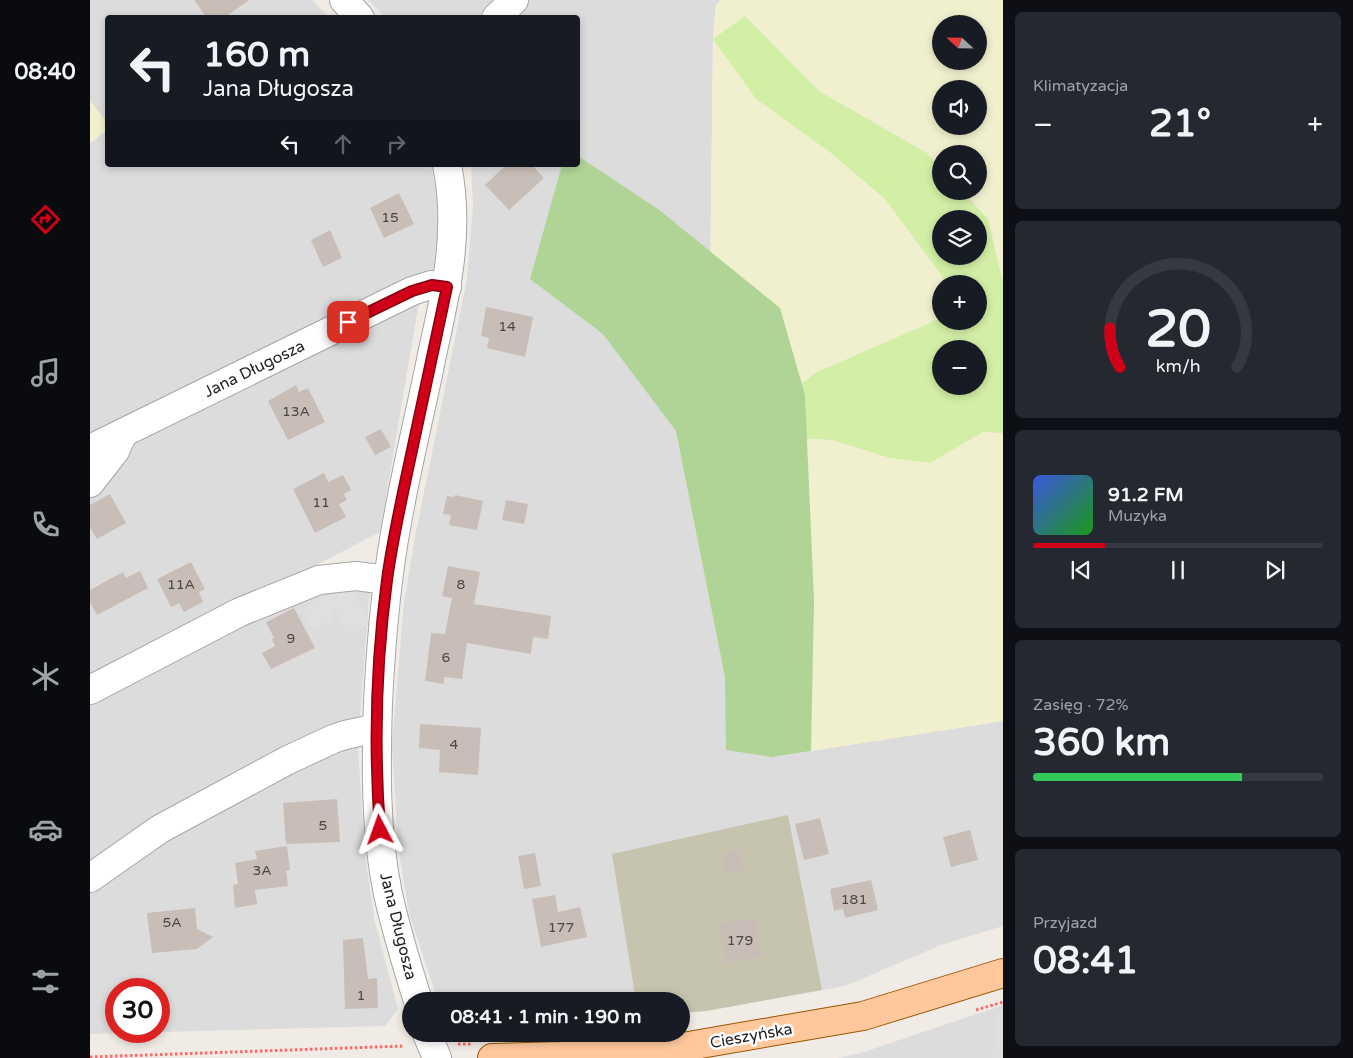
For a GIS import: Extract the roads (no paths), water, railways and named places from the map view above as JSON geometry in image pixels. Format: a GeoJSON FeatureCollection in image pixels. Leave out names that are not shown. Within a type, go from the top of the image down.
{"type":"FeatureCollection","features":[{"type":"Feature","properties":{"kind":"main road","name":"Cieszyńska"},"geometry":{"type":"LineString","coordinates":[[486,1051],[562,1056],[678,1048],[863,1016],[1003,973]]}},
{"type":"Feature","properties":{"kind":"street"},"geometry":{"type":"LineString","coordinates":[[344,0],[357,15]]}},
{"type":"Feature","properties":{"kind":"street"},"geometry":{"type":"LineString","coordinates":[[499,15],[514,0]]}},
{"type":"Feature","properties":{"kind":"street","name":"Jana Długosza"},"geometry":{"type":"LineString","coordinates":[[416,992],[388,893],[381,848],[377,794],[377,728],[380,652],[387,580],[398,517],[447,287],[452,245],[451,183],[447,167]]}},
{"type":"Feature","properties":{"kind":"street","name":"Jana Długosza"},"geometry":{"type":"LineString","coordinates":[[90,449],[412,291],[432,285],[447,287]]}},
{"type":"Feature","properties":{"kind":"street"},"geometry":{"type":"LineString","coordinates":[[90,483],[115,451],[123,433]]}},
{"type":"Feature","properties":{"kind":"street"},"geometry":{"type":"LineString","coordinates":[[90,690],[240,612],[319,580],[356,576],[387,580]]}},
{"type":"Feature","properties":{"kind":"street"},"geometry":{"type":"LineString","coordinates":[[90,878],[160,829],[254,777],[345,734],[377,728]]}}]}
